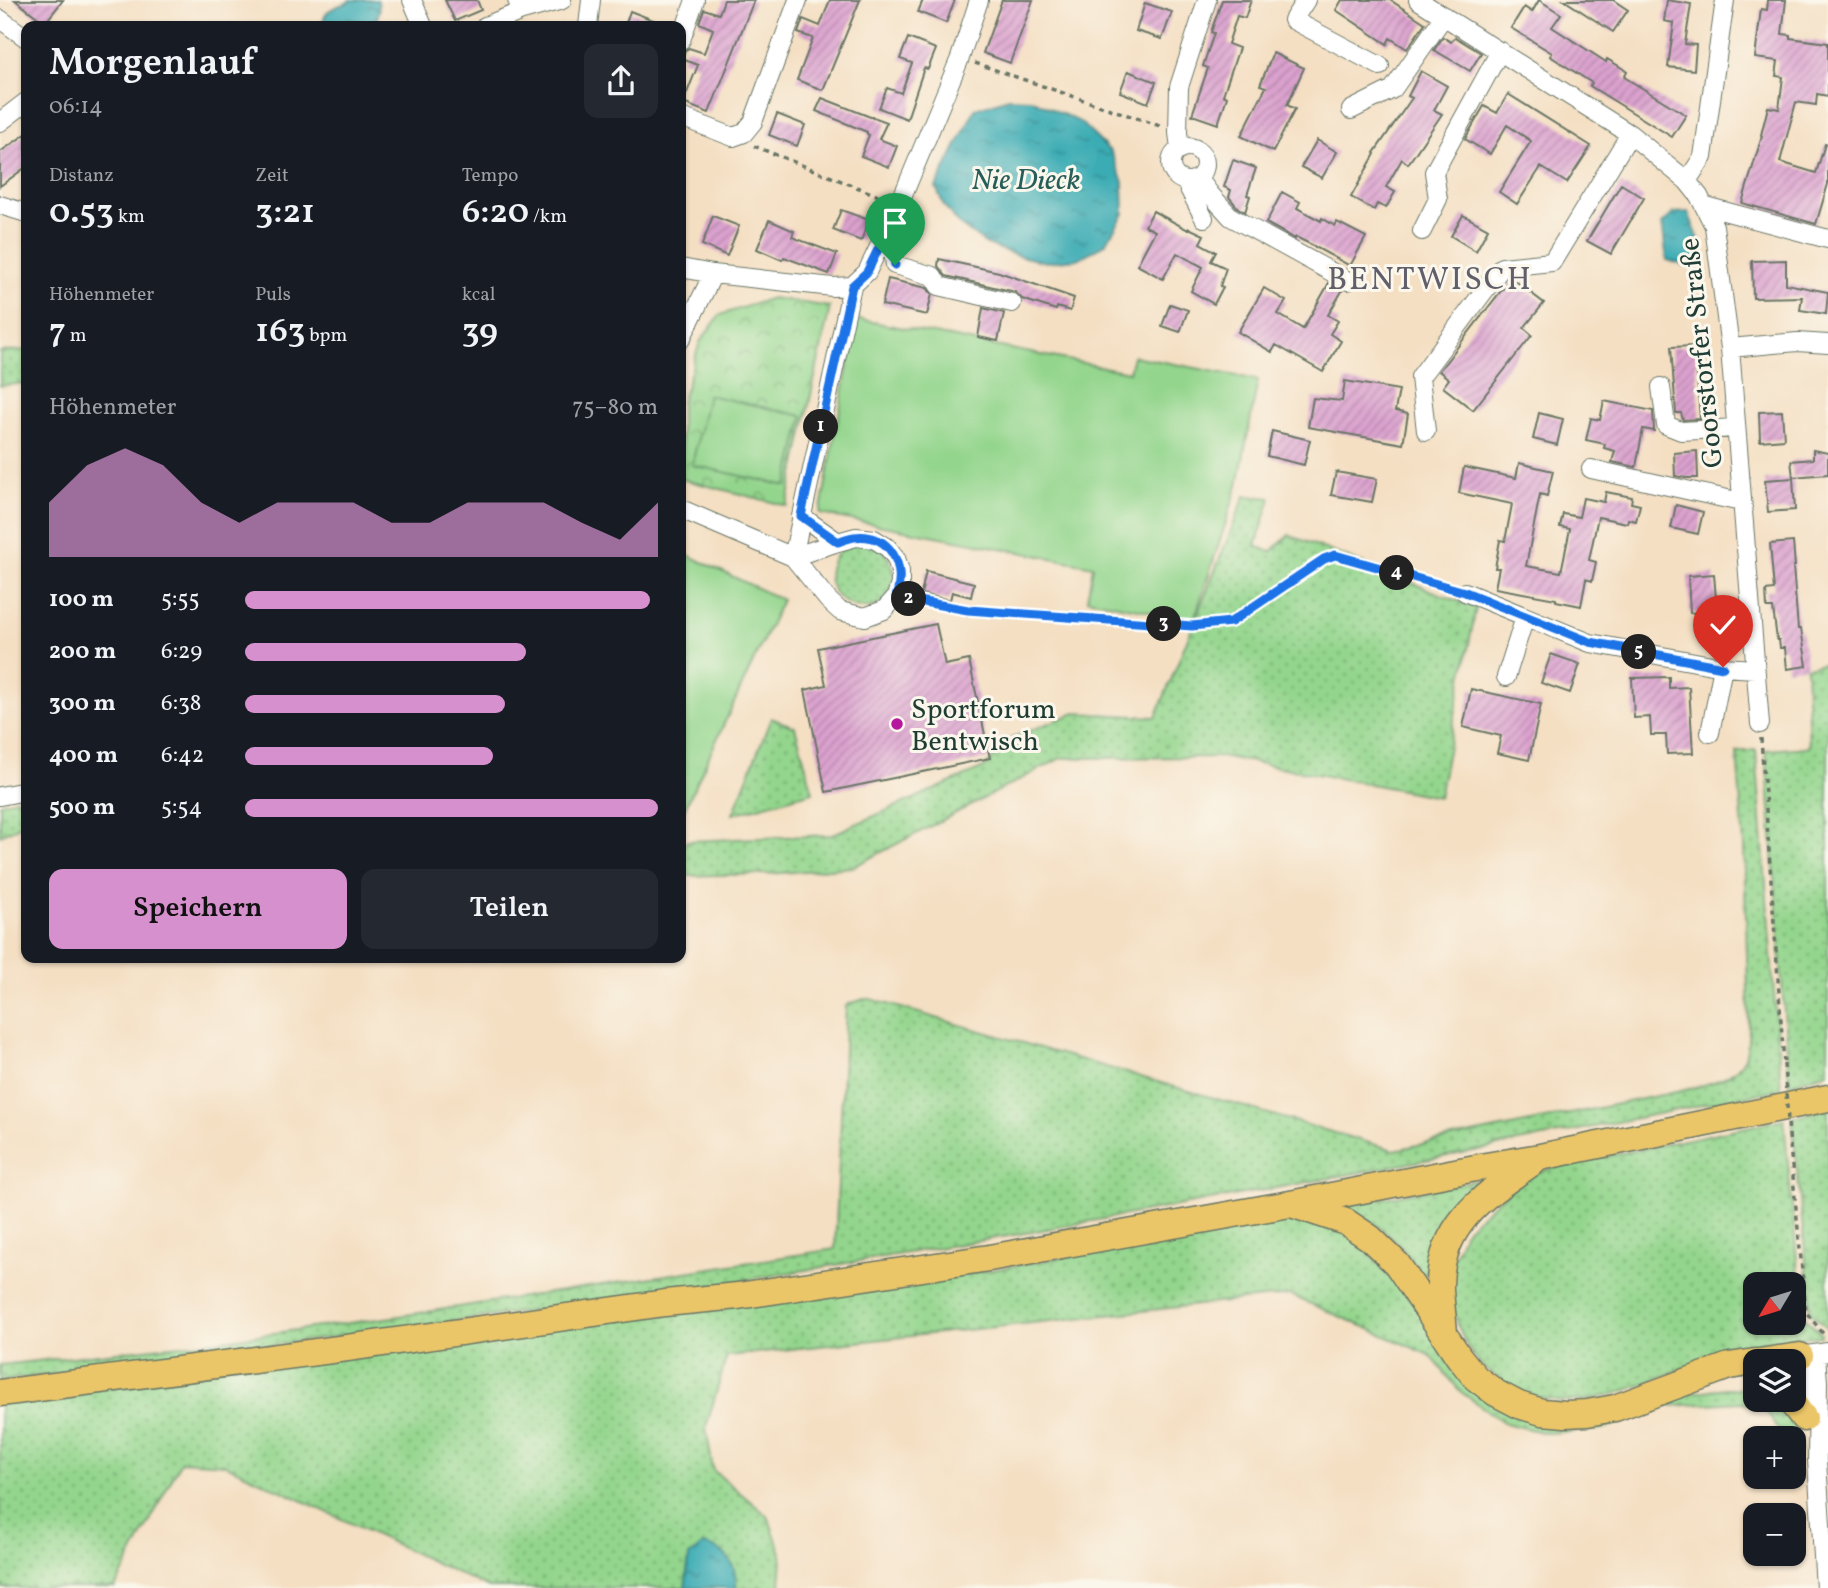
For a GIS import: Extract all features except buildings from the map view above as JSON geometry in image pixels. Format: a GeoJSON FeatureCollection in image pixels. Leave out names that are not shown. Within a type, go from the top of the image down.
{"type":"FeatureCollection","features":[{"type":"Feature","properties":{"kind":"highway"},"geometry":{"type":"LineString","coordinates":[[665,1303],[734,1287],[1261,1198],[1577,1137],[1828,1083]]}},
{"type":"Feature","properties":{"kind":"highway"},"geometry":{"type":"LineString","coordinates":[[0,1393],[665,1303],[738,1296],[977,1259],[1540,1157],[1828,1098]]}},
{"type":"Feature","properties":{"kind":"highway"},"geometry":{"type":"LineString","coordinates":[[1444,1335],[1440,1290],[1444,1257],[1450,1239],[1471,1208],[1540,1157]]}},
{"type":"Feature","properties":{"kind":"highway"},"geometry":{"type":"LineString","coordinates":[[1290,1204],[1346,1222],[1370,1238],[1397,1264],[1476,1378],[1519,1405],[1565,1415],[1615,1408],[1729,1366],[1743,1364]]}},
{"type":"Feature","properties":{"kind":"highway"},"geometry":{"type":"LineString","coordinates":[[1729,1366],[1743,1372]]}},
{"type":"Feature","properties":{"kind":"street"},"geometry":{"type":"LineString","coordinates":[[412,0],[421,21]]}},
{"type":"Feature","properties":{"kind":"street"},"geometry":{"type":"LineString","coordinates":[[494,21],[519,6],[562,0]]}},
{"type":"Feature","properties":{"kind":"street"},"geometry":{"type":"LineString","coordinates":[[589,21],[591,0]]}},
{"type":"Feature","properties":{"kind":"street"},"geometry":{"type":"LineString","coordinates":[[686,26],[695,0]]}},
{"type":"Feature","properties":{"kind":"street"},"geometry":{"type":"LineString","coordinates":[[686,119],[733,137],[744,133],[753,122],[797,0]]}},
{"type":"Feature","properties":{"kind":"street"},"geometry":{"type":"LineString","coordinates":[[793,557],[852,286],[867,272],[899,205],[960,58],[979,0]]}},
{"type":"Feature","properties":{"kind":"street"},"geometry":{"type":"LineString","coordinates":[[1207,0],[1179,87],[1179,140],[1171,159],[1173,173],[1178,178],[1191,180],[1210,194],[1231,217],[1348,281]]}},
{"type":"Feature","properties":{"kind":"street"},"geometry":{"type":"LineString","coordinates":[[1306,0],[1293,20],[1380,65]]}},
{"type":"Feature","properties":{"kind":"street","name":"Goorstorfer Straße"},"geometry":{"type":"LineString","coordinates":[[1419,0],[1630,134],[1687,181],[1705,206],[1714,226],[1730,348],[1760,724]]}},
{"type":"Feature","properties":{"kind":"street"},"geometry":{"type":"LineString","coordinates":[[1687,181],[1703,157],[1723,1]]}},
{"type":"Feature","properties":{"kind":"street"},"geometry":{"type":"LineString","coordinates":[[1352,110],[1393,89],[1444,16]]}},
{"type":"Feature","properties":{"kind":"street"},"geometry":{"type":"LineString","coordinates":[[0,19],[21,34]]}},
{"type":"Feature","properties":{"kind":"street"},"geometry":{"type":"LineString","coordinates":[[1422,231],[1438,199],[1434,172],[1500,51]]}},
{"type":"Feature","properties":{"kind":"street"},"geometry":{"type":"LineString","coordinates":[[0,122],[21,106]]}},
{"type":"Feature","properties":{"kind":"street"},"geometry":{"type":"LineString","coordinates":[[1426,431],[1420,377],[1502,267],[1552,262],[1630,134]]}},
{"type":"Feature","properties":{"kind":"street"},"geometry":{"type":"LineString","coordinates":[[1179,140],[1195,147],[1205,158],[1203,173],[1191,180]]}},
{"type":"Feature","properties":{"kind":"street"},"geometry":{"type":"LineString","coordinates":[[1191,180],[1205,218]]}},
{"type":"Feature","properties":{"kind":"street"},"geometry":{"type":"LineString","coordinates":[[0,205],[21,212]]}},
{"type":"Feature","properties":{"kind":"street"},"geometry":{"type":"LineString","coordinates":[[1705,206],[1828,239]]}},
{"type":"Feature","properties":{"kind":"street"},"geometry":{"type":"LineString","coordinates":[[889,227],[895,265],[933,276],[939,286],[1012,303]]}},
{"type":"Feature","properties":{"kind":"street"},"geometry":{"type":"LineString","coordinates":[[686,269],[833,287],[852,286]]}},
{"type":"Feature","properties":{"kind":"street"},"geometry":{"type":"LineString","coordinates":[[686,329],[713,274]]}},
{"type":"Feature","properties":{"kind":"street"},"geometry":{"type":"LineString","coordinates":[[1730,348],[1797,342],[1828,344]]}},
{"type":"Feature","properties":{"kind":"street"},"geometry":{"type":"LineString","coordinates":[[1661,387],[1666,425],[1681,431],[1736,428]]}},
{"type":"Feature","properties":{"kind":"street"},"geometry":{"type":"LineString","coordinates":[[1591,469],[1741,502]]}},
{"type":"Feature","properties":{"kind":"street"},"geometry":{"type":"LineString","coordinates":[[686,511],[793,557],[840,611],[864,617],[884,610],[896,597],[900,571],[896,558],[888,548],[874,539],[856,537],[793,557]]}},
{"type":"Feature","properties":{"kind":"street"},"geometry":{"type":"LineString","coordinates":[[801,516],[838,542]]}},
{"type":"Feature","properties":{"kind":"street"},"geometry":{"type":"LineString","coordinates":[[1465,592],[1590,642],[1723,667],[1755,669]]}},
{"type":"Feature","properties":{"kind":"street"},"geometry":{"type":"LineString","coordinates":[[1506,677],[1525,617]]}},
{"type":"Feature","properties":{"kind":"street"},"geometry":{"type":"LineString","coordinates":[[1710,733],[1723,667]]}},
{"type":"Feature","properties":{"kind":"street"},"geometry":{"type":"LineString","coordinates":[[0,796],[21,792]]}},
{"type":"Feature","properties":{"kind":"street"},"geometry":{"type":"LineString","coordinates":[[1806,1385],[1818,1353]]}},
{"type":"Feature","properties":{"kind":"street"},"geometry":{"type":"LineString","coordinates":[[1818,1353],[1817,1461],[1825,1588]]}},
{"type":"Feature","properties":{"kind":"street"},"geometry":{"type":"LineString","coordinates":[[1798,1412],[1817,1461]]}},
{"type":"Feature","properties":{"kind":"path"},"geometry":{"type":"LineString","coordinates":[[960,58],[1179,140]]}},
{"type":"Feature","properties":{"kind":"path"},"geometry":{"type":"LineString","coordinates":[[733,137],[899,205]]}},
{"type":"Feature","properties":{"kind":"path"},"geometry":{"type":"LineString","coordinates":[[896,597],[968,610],[1192,626],[1231,622],[1324,559],[1335,555],[1465,592]]}},
{"type":"Feature","properties":{"kind":"path"},"geometry":{"type":"LineString","coordinates":[[1760,724],[1789,1135],[1806,1312],[1825,1335],[1818,1353]]}},
{"type":"Feature","properties":{"kind":"green space"},"geometry":{"type":"Polygon","coordinates":[[[772,298],[830,307],[787,506],[686,480],[686,387],[700,342],[720,315],[772,298]]]}},
{"type":"Feature","properties":{"kind":"green space"},"geometry":{"type":"Polygon","coordinates":[[[857,319],[1129,372],[1133,356],[1258,380],[1238,485],[1194,620],[1087,599],[1093,566],[820,514],[857,319]]]}},
{"type":"Feature","properties":{"kind":"green space"},"geometry":{"type":"Polygon","coordinates":[[[21,350],[21,384],[0,386],[0,352],[21,350]]]}},
{"type":"Feature","properties":{"kind":"green space"},"geometry":{"type":"Polygon","coordinates":[[[708,395],[803,416],[787,486],[692,465],[708,395]]]}},
{"type":"Feature","properties":{"kind":"green space"},"geometry":{"type":"Polygon","coordinates":[[[1245,496],[1271,498],[1256,546],[1271,552],[1289,535],[1476,608],[1439,797],[1226,757],[1061,758],[853,867],[769,874],[686,876],[687,841],[831,835],[984,768],[1013,737],[1075,713],[1156,717],[1245,496]]]}},
{"type":"Feature","properties":{"kind":"green space"},"geometry":{"type":"Polygon","coordinates":[[[863,542],[884,550],[894,570],[891,590],[883,602],[861,608],[839,598],[832,588],[829,576],[832,562],[842,549],[863,542]]]}},
{"type":"Feature","properties":{"kind":"green space"},"geometry":{"type":"Polygon","coordinates":[[[686,554],[782,600],[686,805],[686,554]]]}},
{"type":"Feature","properties":{"kind":"green space"},"geometry":{"type":"Polygon","coordinates":[[[1828,663],[1828,1072],[1789,1084],[1766,750],[1809,747],[1806,667],[1828,663]]]}},
{"type":"Feature","properties":{"kind":"green space"},"geometry":{"type":"Polygon","coordinates":[[[771,718],[795,727],[813,792],[733,814],[771,718]]]}},
{"type":"Feature","properties":{"kind":"green space"},"geometry":{"type":"Polygon","coordinates":[[[1756,750],[1781,1089],[1260,1191],[674,1292],[0,1381],[0,1365],[208,1342],[393,1317],[835,1249],[846,1005],[867,998],[1394,1150],[1708,1084],[1726,1076],[1740,1065],[1748,1043],[1744,846],[1737,752],[1756,750]]]}},
{"type":"Feature","properties":{"kind":"green space"},"geometry":{"type":"Polygon","coordinates":[[[21,797],[21,825],[0,835],[0,803],[21,797]]]}},
{"type":"Feature","properties":{"kind":"green space"},"geometry":{"type":"Polygon","coordinates":[[[1828,1109],[1828,1329],[1811,1313],[1792,1117],[1828,1109]]]}},
{"type":"Feature","properties":{"kind":"green space"},"geometry":{"type":"Polygon","coordinates":[[[1784,1119],[1798,1272],[1743,1272],[1743,1335],[1806,1335],[1806,1319],[1821,1336],[1750,1345],[1615,1394],[1587,1400],[1558,1401],[1530,1395],[1501,1380],[1480,1363],[1465,1342],[1451,1299],[1452,1265],[1466,1230],[1508,1192],[1531,1175],[1784,1119]]]}},
{"type":"Feature","properties":{"kind":"green space"},"geometry":{"type":"Polygon","coordinates":[[[1478,1180],[1453,1206],[1442,1225],[1433,1249],[1429,1271],[1424,1275],[1390,1235],[1343,1206],[1478,1180]]]}},
{"type":"Feature","properties":{"kind":"green space"},"geometry":{"type":"Polygon","coordinates":[[[1305,1220],[1355,1237],[1516,1416],[1726,1388],[1743,1389],[1743,1402],[1668,1406],[1599,1430],[1545,1433],[1505,1423],[1461,1392],[1430,1355],[1290,1295],[727,1356],[706,1427],[713,1470],[768,1516],[782,1556],[780,1588],[489,1588],[224,1464],[181,1461],[115,1588],[0,1588],[0,1392],[895,1278],[945,1278],[1272,1221],[1305,1220]]]}},
{"type":"Feature","properties":{"kind":"green space"},"geometry":{"type":"Polygon","coordinates":[[[1767,1412],[1790,1412],[1796,1418],[1797,1426],[1776,1426],[1767,1412]]]}},
{"type":"Feature","properties":{"kind":"water"},"geometry":{"type":"Polygon","coordinates":[[[378,0],[377,19],[323,21],[334,7],[349,2],[378,0]]]}},
{"type":"Feature","properties":{"kind":"water","name":"Nie Dieck"},"geometry":{"type":"Polygon","coordinates":[[[1008,98],[1031,99],[1080,122],[1111,152],[1123,182],[1124,214],[1105,244],[1078,259],[1046,262],[1015,255],[985,243],[959,224],[944,206],[936,187],[975,109],[1008,98]]]}},
{"type":"Feature","properties":{"kind":"water"},"geometry":{"type":"Polygon","coordinates":[[[1688,212],[1702,247],[1701,260],[1693,268],[1667,260],[1662,224],[1674,213],[1688,212]]]}},
{"type":"Feature","properties":{"kind":"water"},"geometry":{"type":"Polygon","coordinates":[[[703,1545],[719,1550],[726,1556],[732,1564],[736,1588],[685,1588],[689,1556],[703,1545]]]}},
{"type":"Feature","properties":{"kind":"place","name":"Sportforum Bentwisch"},"geometry":{"type":"Point","coordinates":[897,724]}},
{"type":"Feature","properties":{"kind":"district","name":"BENTWISCH"},"geometry":{"type":"Point","coordinates":[1430,278]}},
{"type":"Feature","properties":{"kind":"route"},"geometry":{"type":"LineString","coordinates":[[895,265],[889,227],[867,272],[852,286],[801,516],[838,542],[856,537],[874,539],[888,548],[896,558],[900,571],[896,597],[968,610],[1192,626],[1231,622],[1324,559],[1335,555],[1465,592],[1590,642],[1723,667]]}}]}
